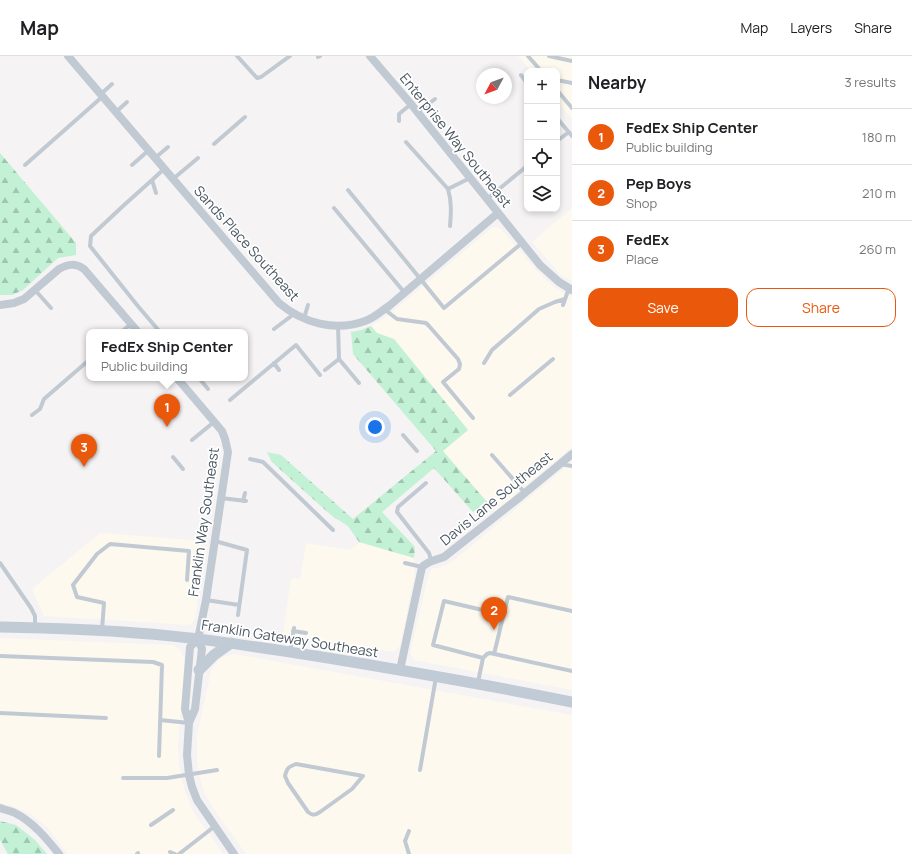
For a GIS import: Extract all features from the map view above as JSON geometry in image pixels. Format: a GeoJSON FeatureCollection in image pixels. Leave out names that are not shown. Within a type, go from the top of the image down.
{"type":"FeatureCollection","features":[{"type":"Feature","properties":{"kind":"street","name":"Sands Place Southeast"},"geometry":{"type":"LineString","coordinates":[[68,56],[274,298],[288,310],[304,319],[330,325],[357,323],[366,320],[384,309],[498,213]]}},
{"type":"Feature","properties":{"kind":"street","name":"Enterprise Way Southeast"},"geometry":{"type":"LineString","coordinates":[[370,56],[411,104],[540,265],[559,282],[570,289]]}},
{"type":"Feature","properties":{"kind":"street"},"geometry":{"type":"LineString","coordinates":[[0,304],[14,303],[24,299],[59,269],[71,264],[78,265],[84,269],[135,329]]}},
{"type":"Feature","properties":{"kind":"street","name":"Franklin Way Southeast"},"geometry":{"type":"LineString","coordinates":[[180,381],[222,431],[228,452],[206,600],[198,639]]}},
{"type":"Feature","properties":{"kind":"street","name":"Davis Lane Southeast"},"geometry":{"type":"LineString","coordinates":[[422,567],[431,560],[444,557],[572,454]]}},
{"type":"Feature","properties":{"kind":"street"},"geometry":{"type":"LineString","coordinates":[[400,670],[422,567]]}},
{"type":"Feature","properties":{"kind":"street","name":"Franklin Gateway Southeast"},"geometry":{"type":"LineString","coordinates":[[0,627],[135,632],[231,643],[400,670],[572,702]]}},
{"type":"Feature","properties":{"kind":"street"},"geometry":{"type":"LineString","coordinates":[[189,723],[195,709],[202,648],[198,639],[190,647],[185,709],[189,723],[187,755],[189,775],[197,800],[234,854]]}},
{"type":"Feature","properties":{"kind":"street"},"geometry":{"type":"LineString","coordinates":[[199,670],[214,655],[231,643]]}},
{"type":"Feature","properties":{"kind":"street"},"geometry":{"type":"LineString","coordinates":[[0,808],[15,813],[30,823],[48,840],[59,854]]}},
{"type":"Feature","properties":{"kind":"lane"},"geometry":{"type":"LineString","coordinates":[[237,56],[257,78],[261,77],[290,56]]}},
{"type":"Feature","properties":{"kind":"lane"},"geometry":{"type":"LineString","coordinates":[[528,56],[538,68]]}},
{"type":"Feature","properties":{"kind":"lane"},"geometry":{"type":"LineString","coordinates":[[549,56],[572,61]]}},
{"type":"Feature","properties":{"kind":"lane"},"geometry":{"type":"LineString","coordinates":[[521,75],[524,79]]}},
{"type":"Feature","properties":{"kind":"lane"},"geometry":{"type":"LineString","coordinates":[[560,81],[572,83]]}},
{"type":"Feature","properties":{"kind":"lane"},"geometry":{"type":"LineString","coordinates":[[25,165],[102,95],[112,84]]}},
{"type":"Feature","properties":{"kind":"lane"},"geometry":{"type":"LineString","coordinates":[[560,94],[571,107]]}},
{"type":"Feature","properties":{"kind":"lane"},"geometry":{"type":"LineString","coordinates":[[417,112],[435,99]]}},
{"type":"Feature","properties":{"kind":"lane"},"geometry":{"type":"LineString","coordinates":[[116,112],[127,102]]}},
{"type":"Feature","properties":{"kind":"lane"},"geometry":{"type":"LineString","coordinates":[[399,121],[399,114],[411,104]]}},
{"type":"Feature","properties":{"kind":"lane"},"geometry":{"type":"LineString","coordinates":[[214,144],[245,117]]}},
{"type":"Feature","properties":{"kind":"lane"},"geometry":{"type":"LineString","coordinates":[[560,122],[572,136]]}},
{"type":"Feature","properties":{"kind":"lane"},"geometry":{"type":"LineString","coordinates":[[559,140],[569,132]]}},
{"type":"Feature","properties":{"kind":"lane"},"geometry":{"type":"LineString","coordinates":[[406,142],[448,189],[451,212],[450,226]]}},
{"type":"Feature","properties":{"kind":"lane"},"geometry":{"type":"LineString","coordinates":[[155,158],[168,148]]}},
{"type":"Feature","properties":{"kind":"lane"},"geometry":{"type":"LineString","coordinates":[[132,165],[149,150]]}},
{"type":"Feature","properties":{"kind":"lane"},"geometry":{"type":"LineString","coordinates":[[173,179],[198,158]]}},
{"type":"Feature","properties":{"kind":"lane"},"geometry":{"type":"LineString","coordinates":[[487,199],[524,168]]}},
{"type":"Feature","properties":{"kind":"lane"},"geometry":{"type":"LineString","coordinates":[[157,329],[90,246],[91,236],[164,169]]}},
{"type":"Feature","properties":{"kind":"lane"},"geometry":{"type":"LineString","coordinates":[[448,189],[470,178]]}},
{"type":"Feature","properties":{"kind":"lane"},"geometry":{"type":"LineString","coordinates":[[152,180],[156,193]]}},
{"type":"Feature","properties":{"kind":"lane"},"geometry":{"type":"LineString","coordinates":[[348,190],[444,308],[522,242]]}},
{"type":"Feature","properties":{"kind":"lane"},"geometry":{"type":"LineString","coordinates":[[334,208],[404,292]]}},
{"type":"Feature","properties":{"kind":"lane"},"geometry":{"type":"LineString","coordinates":[[563,305],[570,289]]}},
{"type":"Feature","properties":{"kind":"lane"},"geometry":{"type":"LineString","coordinates":[[35,290],[51,308]]}},
{"type":"Feature","properties":{"kind":"lane"},"geometry":{"type":"LineString","coordinates":[[484,363],[492,350],[539,309],[565,299]]}},
{"type":"Feature","properties":{"kind":"lane"},"geometry":{"type":"LineString","coordinates":[[304,319],[308,305]]}},
{"type":"Feature","properties":{"kind":"lane"},"geometry":{"type":"LineString","coordinates":[[384,309],[397,319],[426,324],[429,326],[458,359],[460,364],[459,369],[443,382],[473,418]]}},
{"type":"Feature","properties":{"kind":"lane"},"geometry":{"type":"LineString","coordinates":[[274,329],[294,314]]}},
{"type":"Feature","properties":{"kind":"lane"},"geometry":{"type":"LineString","coordinates":[[125,329],[131,324]]}},
{"type":"Feature","properties":{"kind":"lane"},"geometry":{"type":"LineString","coordinates":[[338,325],[339,359],[359,383]]}},
{"type":"Feature","properties":{"kind":"lane"},"geometry":{"type":"LineString","coordinates":[[230,400],[296,345],[320,375]]}},
{"type":"Feature","properties":{"kind":"lane"},"geometry":{"type":"LineString","coordinates":[[325,370],[339,359]]}},
{"type":"Feature","properties":{"kind":"lane"},"geometry":{"type":"LineString","coordinates":[[510,394],[553,359]]}},
{"type":"Feature","properties":{"kind":"lane"},"geometry":{"type":"LineString","coordinates":[[32,415],[40,409],[44,398],[86,363]]}},
{"type":"Feature","properties":{"kind":"lane"},"geometry":{"type":"LineString","coordinates":[[274,363],[278,370]]}},
{"type":"Feature","properties":{"kind":"lane"},"geometry":{"type":"LineString","coordinates":[[201,381],[208,389]]}},
{"type":"Feature","properties":{"kind":"lane"},"geometry":{"type":"LineString","coordinates":[[192,440],[214,422]]}},
{"type":"Feature","properties":{"kind":"lane"},"geometry":{"type":"LineString","coordinates":[[403,435],[417,451]]}},
{"type":"Feature","properties":{"kind":"lane"},"geometry":{"type":"LineString","coordinates":[[492,455],[524,493]]}},
{"type":"Feature","properties":{"kind":"lane"},"geometry":{"type":"LineString","coordinates":[[172,456],[183,469]]}},
{"type":"Feature","properties":{"kind":"lane"},"geometry":{"type":"LineString","coordinates":[[250,459],[263,462],[333,530]]}},
{"type":"Feature","properties":{"kind":"lane"},"geometry":{"type":"LineString","coordinates":[[515,482],[537,464]]}},
{"type":"Feature","properties":{"kind":"lane"},"geometry":{"type":"LineString","coordinates":[[560,464],[572,466]]}},
{"type":"Feature","properties":{"kind":"lane"},"geometry":{"type":"LineString","coordinates":[[426,483],[398,507],[397,512],[429,553],[431,560]]}},
{"type":"Feature","properties":{"kind":"lane"},"geometry":{"type":"LineString","coordinates":[[221,498],[245,501],[245,493]]}},
{"type":"Feature","properties":{"kind":"lane"},"geometry":{"type":"LineString","coordinates":[[215,541],[247,550],[238,615]]}},
{"type":"Feature","properties":{"kind":"lane"},"geometry":{"type":"LineString","coordinates":[[102,631],[104,603],[77,597],[73,585],[98,554],[110,544],[189,551],[187,580]]}},
{"type":"Feature","properties":{"kind":"lane"},"geometry":{"type":"LineString","coordinates":[[0,563],[31,608],[35,616],[35,628]]}},
{"type":"Feature","properties":{"kind":"lane"},"geometry":{"type":"LineString","coordinates":[[405,563],[422,567]]}},
{"type":"Feature","properties":{"kind":"lane"},"geometry":{"type":"LineString","coordinates":[[494,654],[508,597],[572,611]]}},
{"type":"Feature","properties":{"kind":"lane"},"geometry":{"type":"LineString","coordinates":[[206,600],[239,605]]}},
{"type":"Feature","properties":{"kind":"lane"},"geometry":{"type":"LineString","coordinates":[[483,658],[433,645],[444,601],[504,615]]}},
{"type":"Feature","properties":{"kind":"lane"},"geometry":{"type":"LineString","coordinates":[[290,652],[293,630],[306,633]]}},
{"type":"Feature","properties":{"kind":"lane"},"geometry":{"type":"LineString","coordinates":[[478,684],[483,658],[490,653],[572,671]]}},
{"type":"Feature","properties":{"kind":"lane"},"geometry":{"type":"LineString","coordinates":[[0,656],[153,662],[162,665],[159,756]]}},
{"type":"Feature","properties":{"kind":"lane"},"geometry":{"type":"LineString","coordinates":[[420,770],[436,677]]}},
{"type":"Feature","properties":{"kind":"lane"},"geometry":{"type":"LineString","coordinates":[[0,713],[106,718]]}},
{"type":"Feature","properties":{"kind":"lane"},"geometry":{"type":"LineString","coordinates":[[160,720],[189,723]]}},
{"type":"Feature","properties":{"kind":"lane"},"geometry":{"type":"LineString","coordinates":[[296,764],[363,776],[352,789],[316,815],[313,815],[308,812],[284,776],[290,766],[296,764]]}},
{"type":"Feature","properties":{"kind":"lane"},"geometry":{"type":"LineString","coordinates":[[123,778],[167,778],[217,770]]}},
{"type":"Feature","properties":{"kind":"lane"},"geometry":{"type":"LineString","coordinates":[[151,825],[172,810]]}},
{"type":"Feature","properties":{"kind":"lane"},"geometry":{"type":"LineString","coordinates":[[178,854],[215,826]]}},
{"type":"Feature","properties":{"kind":"lane"},"geometry":{"type":"LineString","coordinates":[[409,831],[405,841],[409,854]]}},
{"type":"Feature","properties":{"kind":"shaded area"},"geometry":{"type":"Polygon","coordinates":[[[518,56],[572,56],[572,119],[560,105],[560,68],[528,68],[518,56]]]}},
{"type":"Feature","properties":{"kind":"shaded area"},"geometry":{"type":"Polygon","coordinates":[[[572,208],[572,281],[560,274],[532,242],[572,208]]]}},
{"type":"Feature","properties":{"kind":"shaded area"},"geometry":{"type":"Polygon","coordinates":[[[493,227],[500,228],[535,269],[555,288],[572,297],[572,447],[495,511],[442,451],[468,430],[394,339],[377,333],[371,326],[398,307],[493,227]]]}},
{"type":"Feature","properties":{"kind":"shaded area"},"geometry":{"type":"Polygon","coordinates":[[[572,462],[572,690],[414,660],[410,654],[429,573],[433,568],[439,568],[453,561],[572,462]]]}},
{"type":"Feature","properties":{"kind":"shaded area"},"geometry":{"type":"Polygon","coordinates":[[[100,533],[206,541],[195,620],[189,625],[44,616],[32,589],[100,533]]]}},
{"type":"Feature","properties":{"kind":"shaded area"},"geometry":{"type":"Polygon","coordinates":[[[359,542],[414,558],[415,573],[400,646],[393,652],[283,633],[291,578],[300,579],[306,543],[350,550],[359,542]]]}},
{"type":"Feature","properties":{"kind":"shaded area"},"geometry":{"type":"Polygon","coordinates":[[[0,638],[173,645],[180,650],[185,660],[178,746],[179,764],[185,792],[194,813],[223,854],[68,854],[47,827],[32,815],[12,806],[0,803],[0,638]]]}},
{"type":"Feature","properties":{"kind":"shaded area"},"geometry":{"type":"Polygon","coordinates":[[[234,654],[572,715],[572,854],[246,854],[213,808],[204,792],[198,771],[197,759],[197,735],[211,671],[217,662],[223,657],[234,654]]]}},
{"type":"Feature","properties":{"kind":"green space"},"geometry":{"type":"Polygon","coordinates":[[[0,153],[76,243],[76,255],[58,258],[23,290],[12,295],[0,295],[0,153]]]}},
{"type":"Feature","properties":{"kind":"green space"},"geometry":{"type":"Polygon","coordinates":[[[371,326],[377,333],[394,339],[468,430],[443,451],[487,502],[473,512],[434,468],[382,512],[415,547],[414,558],[359,542],[348,526],[332,516],[272,462],[267,452],[281,455],[353,519],[436,451],[353,354],[351,332],[371,326]]]}},
{"type":"Feature","properties":{"kind":"green space"},"geometry":{"type":"Polygon","coordinates":[[[0,821],[16,825],[35,840],[47,854],[8,854],[0,840],[0,821]]]}},
{"type":"Feature","properties":{"kind":"place","name":"FedEx Ship Center"},"geometry":{"type":"Point","coordinates":[167,427]}},
{"type":"Feature","properties":{"kind":"place","name":"FedEx"},"geometry":{"type":"Point","coordinates":[84,467]}},
{"type":"Feature","properties":{"kind":"place","name":"Pep Boys"},"geometry":{"type":"Point","coordinates":[494,630]}}]}
